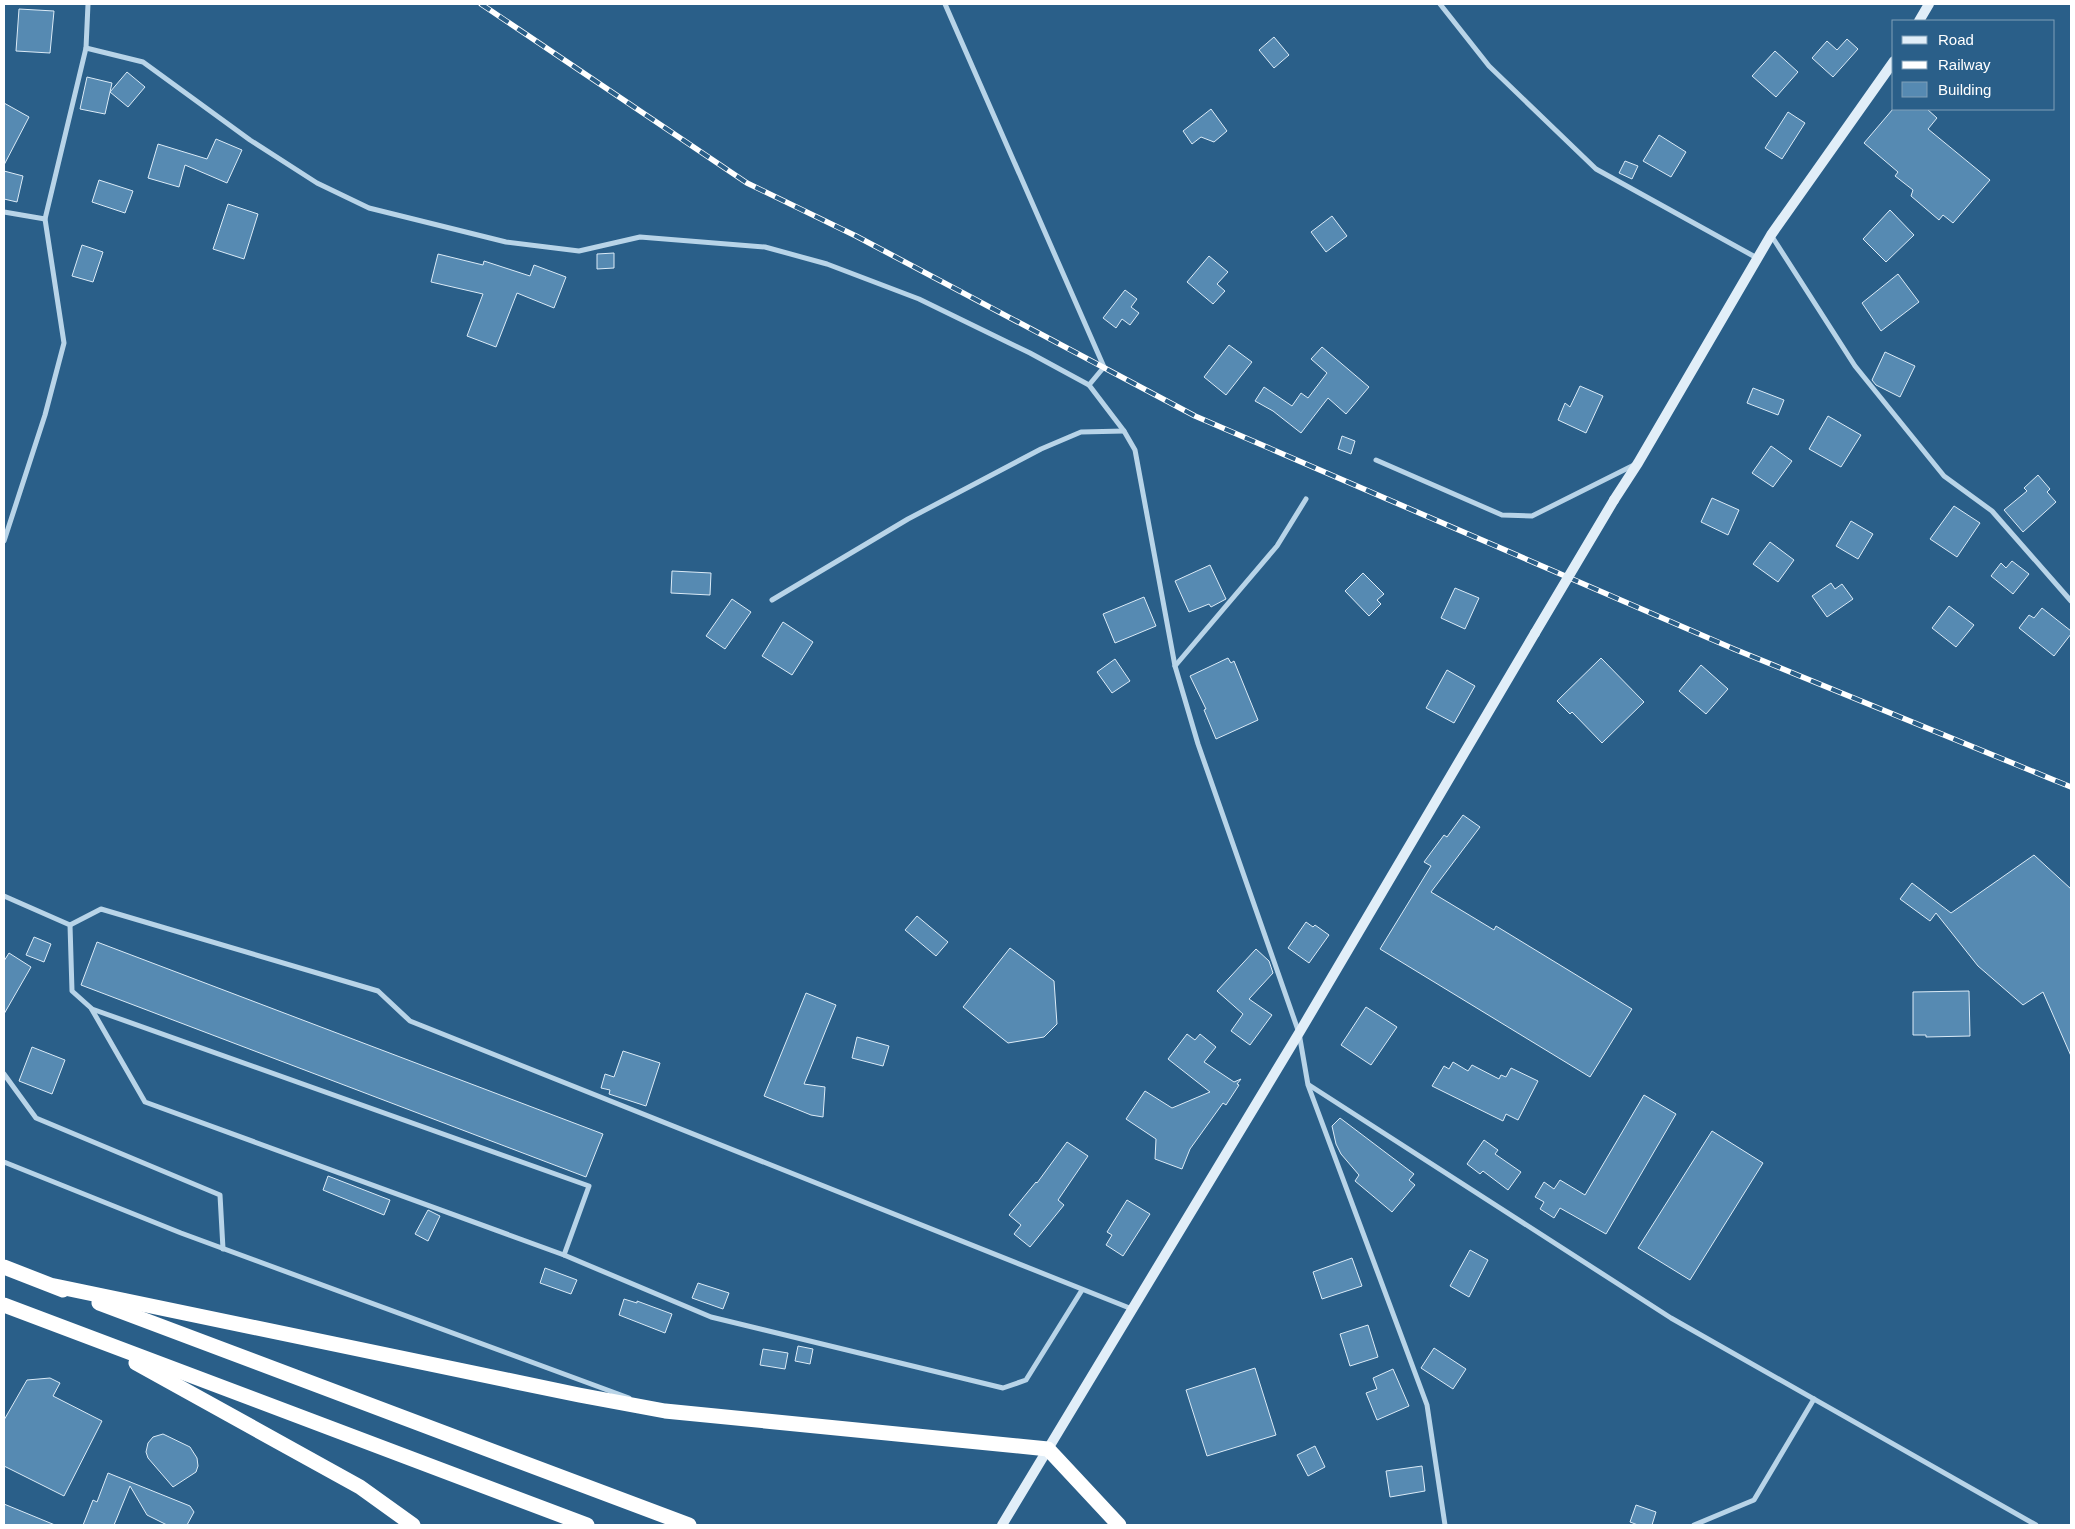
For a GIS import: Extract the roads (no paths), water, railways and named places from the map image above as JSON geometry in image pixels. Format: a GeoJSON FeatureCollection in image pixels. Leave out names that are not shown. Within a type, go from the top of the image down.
{"type":"FeatureCollection","features":[{"type":"Feature","properties":{"kind":"highway"},"geometry":{"type":"LineString","coordinates":[[4,1267],[689,1525]]}},
{"type":"Feature","properties":{"kind":"highway"},"geometry":{"type":"LineString","coordinates":[[55,1286],[579,1395],[665,1411],[1048,1449],[1119,1525]]}},
{"type":"Feature","properties":{"kind":"highway"},"geometry":{"type":"LineString","coordinates":[[4,1306],[587,1525]]}},
{"type":"Feature","properties":{"kind":"highway"},"geometry":{"type":"LineString","coordinates":[[88,1337],[360,1487],[414,1525]]}},
{"type":"Feature","properties":{"kind":"main road"},"geometry":{"type":"LineString","coordinates":[[1920,20],[1929,4]]}},
{"type":"Feature","properties":{"kind":"main road"},"geometry":{"type":"LineString","coordinates":[[1002,1525],[1299,1032],[1534,633],[1638,463],[1771,235],[1892,64]]}},
{"type":"Feature","properties":{"kind":"street"},"geometry":{"type":"LineString","coordinates":[[4,541],[45,415],[64,343],[45,219],[86,48],[88,4]]}},
{"type":"Feature","properties":{"kind":"street"},"geometry":{"type":"LineString","coordinates":[[945,4],[1104,367],[1089,385]]}},
{"type":"Feature","properties":{"kind":"street"},"geometry":{"type":"LineString","coordinates":[[1440,4],[1489,66],[1596,169],[1758,259]]}},
{"type":"Feature","properties":{"kind":"street"},"geometry":{"type":"LineString","coordinates":[[86,48],[143,62],[250,140],[316,183],[369,208],[506,242],[579,251],[640,236],[765,248],[827,264],[919,299],[1030,353],[1089,385],[1124,431],[1135,450],[1175,666],[1198,744],[1299,1032],[1308,1085],[1427,1405],[1445,1525]]}},
{"type":"Feature","properties":{"kind":"street"},"geometry":{"type":"LineString","coordinates":[[4,212],[45,219]]}},
{"type":"Feature","properties":{"kind":"street"},"geometry":{"type":"LineString","coordinates":[[1771,235],[1855,366],[1944,476],[1992,511],[2071,601]]}},
{"type":"Feature","properties":{"kind":"street"},"geometry":{"type":"LineString","coordinates":[[772,600],[908,519],[1041,449],[1081,432],[1124,431]]}},
{"type":"Feature","properties":{"kind":"street"},"geometry":{"type":"LineString","coordinates":[[1376,460],[1502,515],[1532,516],[1638,463]]}},
{"type":"Feature","properties":{"kind":"street"},"geometry":{"type":"LineString","coordinates":[[1175,666],[1277,546],[1306,499]]}},
{"type":"Feature","properties":{"kind":"street"},"geometry":{"type":"LineString","coordinates":[[4,896],[70,925]]}},
{"type":"Feature","properties":{"kind":"street"},"geometry":{"type":"LineString","coordinates":[[70,925],[101,909],[378,991],[410,1021],[1133,1309]]}},
{"type":"Feature","properties":{"kind":"street"},"geometry":{"type":"LineString","coordinates":[[70,925],[72,991],[91,1008],[145,1102],[564,1255],[711,1317],[1003,1388],[1026,1380],[1082,1290]]}},
{"type":"Feature","properties":{"kind":"street"},"geometry":{"type":"LineString","coordinates":[[91,1008],[589,1186],[564,1255]]}},
{"type":"Feature","properties":{"kind":"street"},"geometry":{"type":"LineString","coordinates":[[4,1074],[36,1118],[220,1195],[223,1249]]}},
{"type":"Feature","properties":{"kind":"street"},"geometry":{"type":"LineString","coordinates":[[1308,1085],[1671,1318],[2036,1525]]}},
{"type":"Feature","properties":{"kind":"street"},"geometry":{"type":"LineString","coordinates":[[4,1162],[223,1249],[665,1411]]}},
{"type":"Feature","properties":{"kind":"street"},"geometry":{"type":"LineString","coordinates":[[1694,1525],[1754,1500],[1814,1399]]}},
{"type":"Feature","properties":{"kind":"railway"},"geometry":{"type":"LineString","coordinates":[[481,4],[747,183],[856,236],[1195,416],[1734,649],[2071,787]]}}]}
